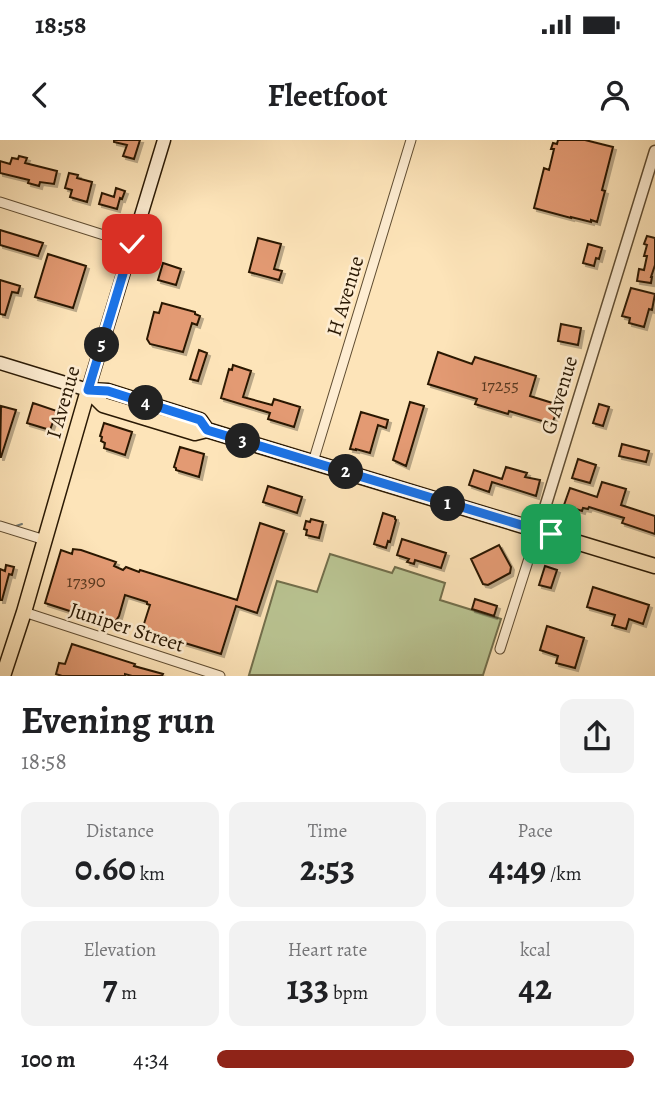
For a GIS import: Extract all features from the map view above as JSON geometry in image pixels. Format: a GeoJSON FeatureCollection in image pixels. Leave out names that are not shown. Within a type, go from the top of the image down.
{"type":"FeatureCollection","features":[{"type":"Feature","properties":{"kind":"main road","name":"I Avenue"},"geometry":{"type":"LineString","coordinates":[[3,676],[164,140]]}},
{"type":"Feature","properties":{"kind":"main road"},"geometry":{"type":"LineString","coordinates":[[0,363],[88,390],[103,405],[195,433],[207,430],[655,566]]}},
{"type":"Feature","properties":{"kind":"street","name":"H Avenue"},"geometry":{"type":"LineString","coordinates":[[313,462],[411,140]]}},
{"type":"Feature","properties":{"kind":"street","name":"G Avenue"},"geometry":{"type":"LineString","coordinates":[[500,649],[655,151]]}},
{"type":"Feature","properties":{"kind":"street"},"geometry":{"type":"LineString","coordinates":[[0,202],[132,244]]}},
{"type":"Feature","properties":{"kind":"street"},"geometry":{"type":"LineString","coordinates":[[0,526],[45,540]]}},
{"type":"Feature","properties":{"kind":"street","name":"Juniper Street"},"geometry":{"type":"LineString","coordinates":[[24,612],[220,676]]}},
{"type":"Feature","properties":{"kind":"green space"},"geometry":{"type":"Polygon","coordinates":[[[330,554],[392,573],[395,567],[445,583],[440,600],[501,619],[483,675],[249,675],[277,581],[317,592],[330,554]]]}},
{"type":"Feature","properties":{"kind":"building"},"geometry":{"type":"Polygon","coordinates":[[[114,140],[140,140],[134,159],[123,156],[127,145],[114,140]]]}},
{"type":"Feature","properties":{"kind":"building"},"geometry":{"type":"Polygon","coordinates":[[[558,140],[585,140],[613,147],[597,222],[534,208],[544,168],[549,170],[554,149],[551,149],[553,143],[557,144],[558,140]]]}},
{"type":"Feature","properties":{"kind":"building"},"geometry":{"type":"Polygon","coordinates":[[[19,156],[27,158],[25,163],[57,171],[54,184],[40,182],[39,186],[28,183],[29,180],[0,173],[0,161],[10,164],[12,158],[18,159],[19,156]]]}},
{"type":"Feature","properties":{"kind":"building"},"geometry":{"type":"Polygon","coordinates":[[[69,173],[92,182],[87,202],[70,197],[72,190],[65,188],[69,173]]]}},
{"type":"Feature","properties":{"kind":"building"},"geometry":{"type":"Polygon","coordinates":[[[116,188],[125,191],[117,209],[99,204],[102,193],[114,197],[116,188]]]}},
{"type":"Feature","properties":{"kind":"building"},"geometry":{"type":"Polygon","coordinates":[[[0,230],[43,243],[38,256],[0,245],[0,230]]]}},
{"type":"Feature","properties":{"kind":"building"},"geometry":{"type":"Polygon","coordinates":[[[647,236],[655,238],[655,265],[651,283],[637,281],[639,269],[644,270],[647,245],[644,244],[647,236]]]}},
{"type":"Feature","properties":{"kind":"building"},"geometry":{"type":"Polygon","coordinates":[[[258,238],[281,244],[274,269],[282,271],[279,280],[249,272],[258,238]]]}},
{"type":"Feature","properties":{"kind":"building"},"geometry":{"type":"Polygon","coordinates":[[[588,244],[602,248],[594,266],[583,263],[588,244]]]}},
{"type":"Feature","properties":{"kind":"building"},"geometry":{"type":"Polygon","coordinates":[[[48,254],[86,266],[73,308],[35,297],[48,254]]]}},
{"type":"Feature","properties":{"kind":"building"},"geometry":{"type":"Polygon","coordinates":[[[163,263],[181,269],[176,285],[158,280],[163,263]]]}},
{"type":"Feature","properties":{"kind":"building"},"geometry":{"type":"Polygon","coordinates":[[[0,280],[20,286],[18,293],[12,292],[5,315],[0,314],[0,280]]]}},
{"type":"Feature","properties":{"kind":"building"},"geometry":{"type":"Polygon","coordinates":[[[631,288],[655,294],[652,310],[649,309],[644,327],[629,323],[630,318],[622,316],[631,288]]]}},
{"type":"Feature","properties":{"kind":"building"},"geometry":{"type":"Polygon","coordinates":[[[162,303],[195,312],[200,316],[197,325],[192,323],[183,352],[150,344],[147,339],[154,312],[159,313],[162,303]]]}},
{"type":"Feature","properties":{"kind":"building"},"geometry":{"type":"Polygon","coordinates":[[[561,324],[581,328],[578,345],[558,341],[561,324]]]}},
{"type":"Feature","properties":{"kind":"building"},"geometry":{"type":"Polygon","coordinates":[[[199,350],[207,353],[198,381],[190,379],[199,350]]]}},
{"type":"Feature","properties":{"kind":"building"},"geometry":{"type":"Polygon","coordinates":[[[438,352],[472,364],[475,357],[536,376],[530,396],[559,405],[552,424],[475,404],[477,399],[428,384],[438,352]]]}},
{"type":"Feature","properties":{"kind":"building"},"geometry":{"type":"Polygon","coordinates":[[[233,365],[251,371],[243,397],[272,405],[274,399],[300,407],[294,427],[268,419],[270,413],[221,398],[229,369],[232,370],[233,365]]]}},
{"type":"Feature","properties":{"kind":"building"},"geometry":{"type":"Polygon","coordinates":[[[410,402],[424,406],[406,466],[393,460],[410,402]]]}},
{"type":"Feature","properties":{"kind":"building"},"geometry":{"type":"Polygon","coordinates":[[[33,403],[57,411],[50,430],[27,423],[33,403]]]}},
{"type":"Feature","properties":{"kind":"building"},"geometry":{"type":"Polygon","coordinates":[[[599,404],[609,407],[603,426],[593,423],[599,404]]]}},
{"type":"Feature","properties":{"kind":"building"},"geometry":{"type":"Polygon","coordinates":[[[1,406],[16,410],[0,457],[1,406]]]}},
{"type":"Feature","properties":{"kind":"building"},"geometry":{"type":"Polygon","coordinates":[[[361,412],[388,420],[386,428],[378,425],[370,453],[350,449],[361,412]]]}},
{"type":"Feature","properties":{"kind":"building"},"geometry":{"type":"Polygon","coordinates":[[[104,423],[132,432],[125,455],[104,448],[105,443],[100,436],[104,423]]]}},
{"type":"Feature","properties":{"kind":"building"},"geometry":{"type":"Polygon","coordinates":[[[622,444],[649,451],[646,462],[619,456],[622,444]]]}},
{"type":"Feature","properties":{"kind":"building"},"geometry":{"type":"Polygon","coordinates":[[[180,447],[204,454],[199,477],[174,467],[180,447]]]}},
{"type":"Feature","properties":{"kind":"building"},"geometry":{"type":"Polygon","coordinates":[[[578,459],[596,465],[590,483],[572,478],[578,459]]]}},
{"type":"Feature","properties":{"kind":"building"},"geometry":{"type":"Polygon","coordinates":[[[506,467],[527,473],[525,477],[540,480],[536,496],[492,482],[489,492],[469,485],[474,470],[502,479],[506,467]]]}},
{"type":"Feature","properties":{"kind":"building"},"geometry":{"type":"Polygon","coordinates":[[[602,482],[626,489],[621,505],[655,516],[655,534],[622,523],[624,518],[589,507],[583,508],[582,511],[564,505],[570,488],[597,497],[602,482]]]}},
{"type":"Feature","properties":{"kind":"building"},"geometry":{"type":"Polygon","coordinates":[[[268,486],[302,497],[297,513],[263,502],[268,486]]]}},
{"type":"Feature","properties":{"kind":"building"},"geometry":{"type":"Polygon","coordinates":[[[383,513],[395,517],[396,520],[386,548],[374,544],[383,513]]]}},
{"type":"Feature","properties":{"kind":"building"},"geometry":{"type":"Polygon","coordinates":[[[311,519],[323,522],[319,538],[306,535],[306,521],[310,522],[311,519]]]}},
{"type":"Feature","properties":{"kind":"building"},"geometry":{"type":"Polygon","coordinates":[[[260,523],[284,531],[257,613],[236,606],[221,654],[142,630],[150,605],[125,595],[119,616],[113,625],[45,603],[61,550],[72,554],[73,549],[116,562],[114,566],[123,570],[126,567],[139,572],[140,570],[237,600],[260,523]]]}},
{"type":"Feature","properties":{"kind":"building"},"geometry":{"type":"Polygon","coordinates":[[[402,539],[446,553],[441,568],[415,560],[414,564],[407,562],[409,559],[397,555],[402,539]]]}},
{"type":"Feature","properties":{"kind":"building"},"geometry":{"type":"Polygon","coordinates":[[[499,545],[511,567],[510,573],[488,585],[483,584],[471,559],[499,545]]]}},
{"type":"Feature","properties":{"kind":"building"},"geometry":{"type":"Polygon","coordinates":[[[6,565],[14,567],[0,600],[0,569],[5,571],[6,565]]]}},
{"type":"Feature","properties":{"kind":"building"},"geometry":{"type":"Polygon","coordinates":[[[545,566],[557,570],[551,588],[539,585],[545,566]]]}},
{"type":"Feature","properties":{"kind":"building"},"geometry":{"type":"Polygon","coordinates":[[[593,587],[649,605],[643,624],[629,619],[626,629],[612,625],[615,615],[587,607],[593,587]]]}},
{"type":"Feature","properties":{"kind":"building"},"geometry":{"type":"Polygon","coordinates":[[[475,599],[497,606],[494,616],[472,609],[475,599]]]}},
{"type":"Feature","properties":{"kind":"building"},"geometry":{"type":"Polygon","coordinates":[[[547,626],[584,638],[575,668],[556,663],[558,656],[540,650],[547,626]]]}},
{"type":"Feature","properties":{"kind":"building"},"geometry":{"type":"Polygon","coordinates":[[[72,644],[163,674],[56,674],[59,663],[65,664],[72,644]]]}},
{"type":"Feature","properties":{"kind":"waterway"},"geometry":{"type":"LineString","coordinates":[[13,527],[22,524]]}},
{"type":"Feature","properties":{"kind":"route"},"geometry":{"type":"LineString","coordinates":[[132,244],[88,390],[108,391],[160,407],[200,420],[207,430],[551,534]]}}]}
